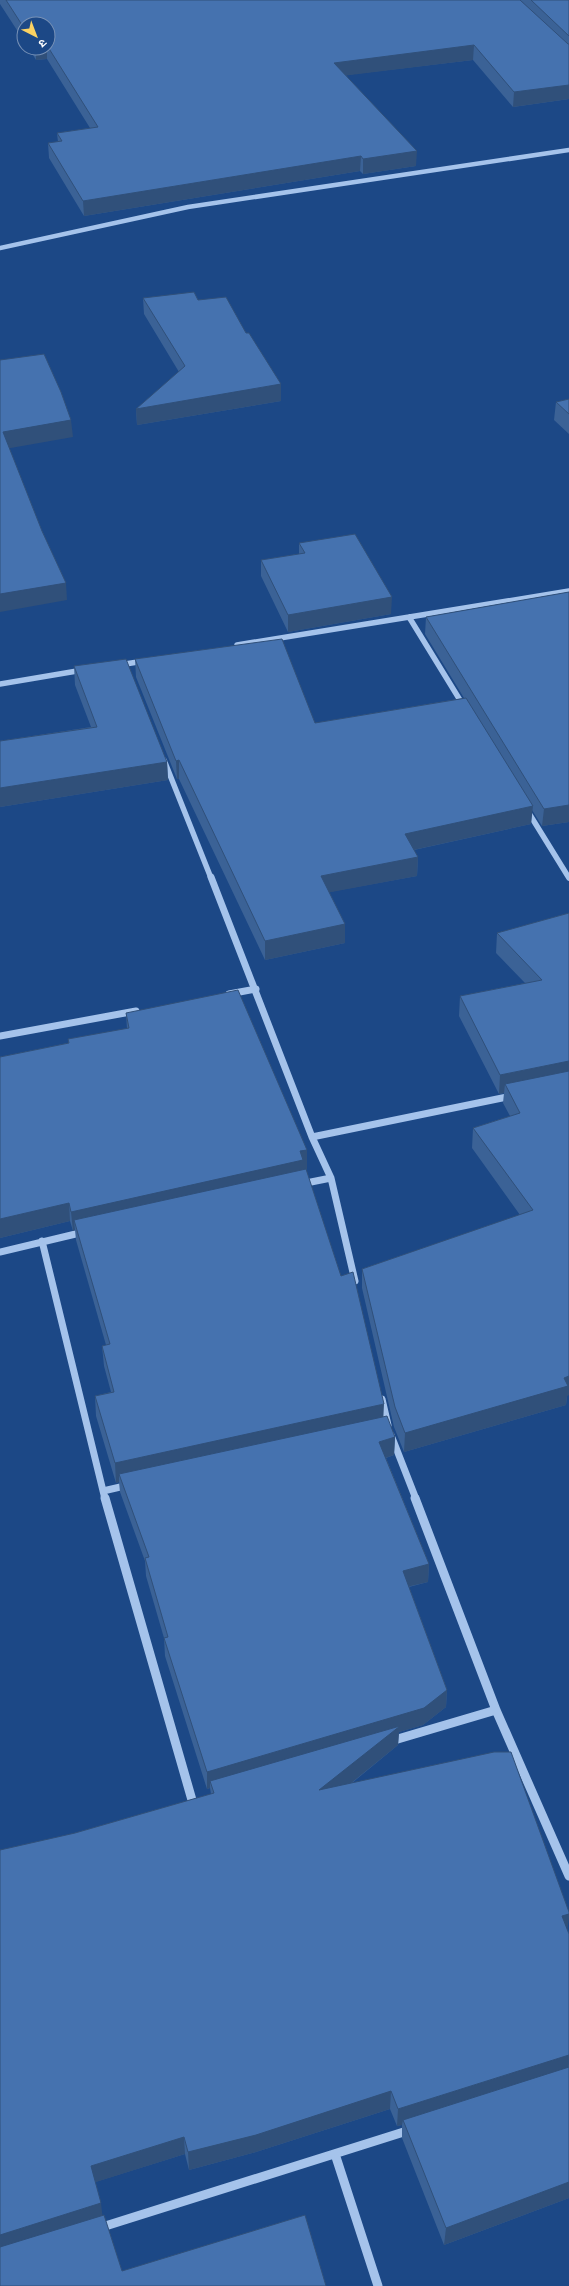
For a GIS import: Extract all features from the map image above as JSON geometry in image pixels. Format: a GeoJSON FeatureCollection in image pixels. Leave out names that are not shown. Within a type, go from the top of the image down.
{"type":"FeatureCollection","features":[{"type":"Feature","properties":{"kind":"street"},"geometry":{"type":"LineString","coordinates":[[0,248],[188,207],[569,150]]}},
{"type":"Feature","properties":{"kind":"street"},"geometry":{"type":"LineString","coordinates":[[228,647],[569,591]]}},
{"type":"Feature","properties":{"kind":"street"},"geometry":{"type":"LineString","coordinates":[[409,617],[467,711]]}},
{"type":"Feature","properties":{"kind":"street"},"geometry":{"type":"LineString","coordinates":[[110,666],[127,667],[149,660]]}},
{"type":"Feature","properties":{"kind":"street"},"geometry":{"type":"LineString","coordinates":[[0,684],[86,670]]}},
{"type":"Feature","properties":{"kind":"street"},"geometry":{"type":"LineString","coordinates":[[161,752],[256,989],[312,1137],[330,1178],[357,1292]]}},
{"type":"Feature","properties":{"kind":"street"},"geometry":{"type":"LineString","coordinates":[[524,804],[569,878]]}},
{"type":"Feature","properties":{"kind":"street"},"geometry":{"type":"LineString","coordinates":[[225,994],[256,989]]}},
{"type":"Feature","properties":{"kind":"street"},"geometry":{"type":"LineString","coordinates":[[0,1036],[147,1009]]}},
{"type":"Feature","properties":{"kind":"street"},"geometry":{"type":"LineString","coordinates":[[312,1137],[522,1094]]}},
{"type":"Feature","properties":{"kind":"street"},"geometry":{"type":"LineString","coordinates":[[292,1186],[330,1178]]}},
{"type":"Feature","properties":{"kind":"street"},"geometry":{"type":"LineString","coordinates":[[0,1252],[89,1231]]}},
{"type":"Feature","properties":{"kind":"street"},"geometry":{"type":"LineString","coordinates":[[42,1241],[103,1491],[192,1800]]}},
{"type":"Feature","properties":{"kind":"street"},"geometry":{"type":"LineString","coordinates":[[380,1390],[385,1429],[496,1710],[569,1876]]}},
{"type":"Feature","properties":{"kind":"street"},"geometry":{"type":"LineString","coordinates":[[103,1491],[141,1483]]}},
{"type":"Feature","properties":{"kind":"street"},"geometry":{"type":"LineString","coordinates":[[382,1744],[496,1710]]}},
{"type":"Feature","properties":{"kind":"street"},"geometry":{"type":"LineString","coordinates":[[91,2231],[418,2127]]}},
{"type":"Feature","properties":{"kind":"street"},"geometry":{"type":"LineString","coordinates":[[335,2154],[378,2286]]}},
{"type":"Feature","properties":{"kind":"building"},"geometry":{"type":"Polygon","coordinates":[[[6,0],[520,0],[569,44],[569,85],[514,92],[474,45],[334,63],[417,151],[363,159],[361,156],[83,201],[48,143],[62,141],[57,133],[98,127],[54,56],[56,56],[56,16],[16,16],[6,0]]]}},
{"type":"Feature","properties":{"kind":"building"},"geometry":{"type":"Polygon","coordinates":[[[531,0],[569,0],[569,36],[531,0]]]}},
{"type":"Feature","properties":{"kind":"building"},"geometry":{"type":"Polygon","coordinates":[[[194,292],[198,300],[226,297],[246,333],[249,333],[281,384],[136,409],[185,366],[143,298],[194,292]]]}},
{"type":"Feature","properties":{"kind":"building"},"geometry":{"type":"Polygon","coordinates":[[[44,354],[61,392],[71,420],[3,432],[42,531],[66,583],[0,594],[0,360],[44,354]]]}},
{"type":"Feature","properties":{"kind":"building"},"geometry":{"type":"Polygon","coordinates":[[[569,399],[569,414],[556,402],[569,399]]]}},
{"type":"Feature","properties":{"kind":"building"},"geometry":{"type":"Polygon","coordinates":[[[355,534],[392,597],[288,615],[261,560],[305,553],[299,543],[355,534]]]}},
{"type":"Feature","properties":{"kind":"building"},"geometry":{"type":"Polygon","coordinates":[[[569,592],[569,805],[544,809],[426,617],[569,592]]]}},
{"type":"Feature","properties":{"kind":"building"},"geometry":{"type":"Polygon","coordinates":[[[282,639],[315,723],[466,698],[533,806],[405,834],[418,857],[321,876],[345,924],[265,941],[179,760],[176,761],[135,659],[282,639]]]}},
{"type":"Feature","properties":{"kind":"building"},"geometry":{"type":"Polygon","coordinates":[[[126,659],[167,762],[0,788],[0,741],[97,727],[74,666],[126,659]]]}},
{"type":"Feature","properties":{"kind":"building"},"geometry":{"type":"Polygon","coordinates":[[[569,913],[569,1061],[500,1075],[460,996],[542,980],[497,933],[569,913]]]}},
{"type":"Feature","properties":{"kind":"building"},"geometry":{"type":"Polygon","coordinates":[[[238,990],[307,1150],[300,1151],[303,1160],[71,1212],[69,1203],[0,1219],[0,1057],[69,1043],[68,1039],[129,1028],[126,1013],[238,990]]]}},
{"type":"Feature","properties":{"kind":"building"},"geometry":{"type":"Polygon","coordinates":[[[569,1071],[569,1376],[564,1378],[568,1386],[405,1433],[395,1407],[362,1269],[533,1210],[473,1128],[520,1113],[505,1084],[569,1071]]]}},
{"type":"Feature","properties":{"kind":"building"},"geometry":{"type":"Polygon","coordinates":[[[306,1169],[341,1276],[353,1272],[384,1404],[115,1463],[95,1396],[114,1392],[102,1346],[110,1344],[74,1220],[306,1169]]]}},
{"type":"Feature","properties":{"kind":"building"},"geometry":{"type":"Polygon","coordinates":[[[387,1416],[395,1437],[379,1442],[429,1564],[403,1571],[447,1690],[424,1708],[207,1772],[164,1638],[168,1637],[145,1558],[149,1557],[119,1474],[387,1416]]]}},
{"type":"Feature","properties":{"kind":"building"},"geometry":{"type":"Polygon","coordinates":[[[400,1726],[319,1790],[494,1752],[511,1752],[569,1912],[569,1914],[562,1916],[569,1934],[569,2055],[398,2109],[391,2091],[256,2135],[188,2152],[184,2137],[91,2166],[101,2203],[0,2235],[0,1850],[75,1833],[214,1793],[210,1781],[400,1726]]]}},
{"type":"Feature","properties":{"kind":"building"},"geometry":{"type":"Polygon","coordinates":[[[569,2067],[569,2182],[446,2228],[403,2120],[569,2067]]]}},
{"type":"Feature","properties":{"kind":"building"},"geometry":{"type":"Polygon","coordinates":[[[104,2215],[122,2271],[305,2215],[326,2286],[0,2286],[0,2247],[104,2215]]]}}]}
